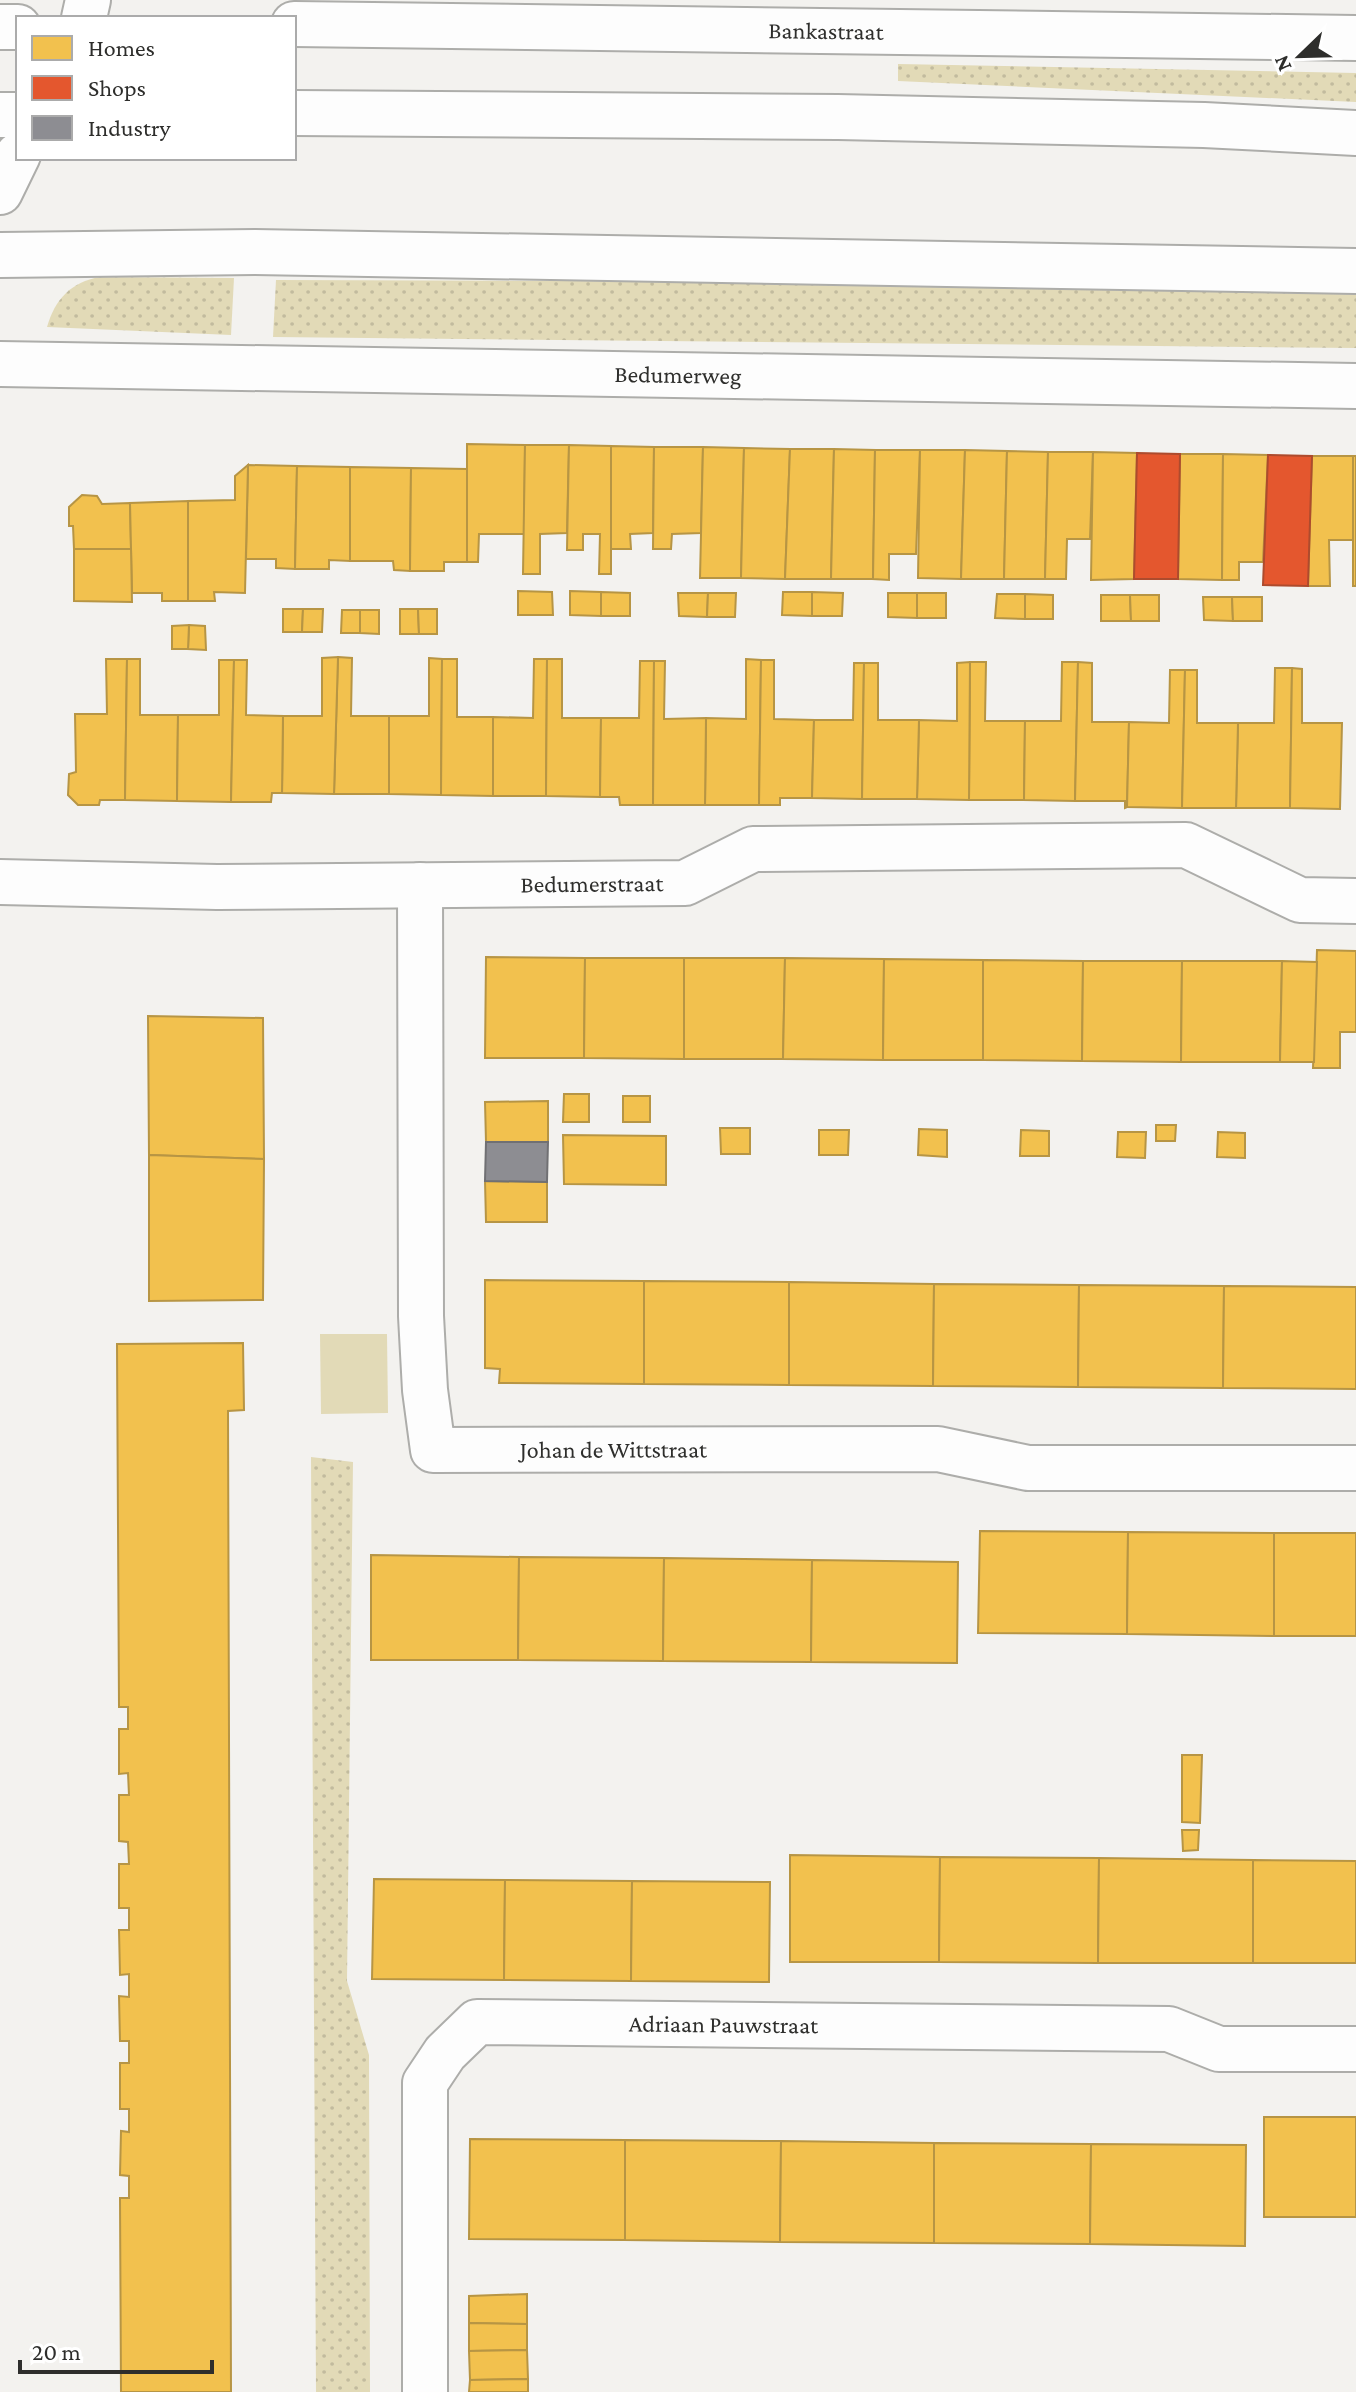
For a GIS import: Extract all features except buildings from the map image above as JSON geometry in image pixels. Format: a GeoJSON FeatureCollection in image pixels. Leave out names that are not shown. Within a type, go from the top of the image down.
{"type":"FeatureCollection","features":[{"type":"Feature","properties":{"kind":"street","name":"Bankastraat"},"geometry":{"type":"LineString","coordinates":[[296,24],[1356,38]]}},
{"type":"Feature","properties":{"kind":"street"},"geometry":{"type":"LineString","coordinates":[[296,113],[838,117],[1204,125],[1356,133]]}},
{"type":"Feature","properties":{"kind":"street"},"geometry":{"type":"LineString","coordinates":[[0,192],[16,159]]}},
{"type":"Feature","properties":{"kind":"street"},"geometry":{"type":"LineString","coordinates":[[0,255],[255,252],[1356,271]]}},
{"type":"Feature","properties":{"kind":"street","name":"Bedumerweg"},"geometry":{"type":"LineString","coordinates":[[0,364],[1356,386]]}},
{"type":"Feature","properties":{"kind":"street","name":"Bedumerstraat"},"geometry":{"type":"LineString","coordinates":[[0,882],[217,887],[685,883],[753,849],[1186,845],[1300,900],[1356,901]]}},
{"type":"Feature","properties":{"kind":"street","name":"Johan de Wittstraat"},"geometry":{"type":"LineString","coordinates":[[420,885],[421,1316],[425,1390],[433,1450],[938,1449],[1028,1468],[1356,1468]]}},
{"type":"Feature","properties":{"kind":"street","name":"Adriaan Pauwstraat"},"geometry":{"type":"LineString","coordinates":[[425,2392],[425,2083],[445,2053],[477,2022],[1169,2029],[1219,2049],[1356,2049]]}},
{"type":"Feature","properties":{"kind":"shaded area"},"geometry":{"type":"Polygon","coordinates":[[[898,64],[1356,73],[1356,102],[898,81],[898,64]]]}},
{"type":"Feature","properties":{"kind":"shaded area"},"geometry":{"type":"Polygon","coordinates":[[[100,277],[234,278],[231,335],[47,327],[66,293],[81,283],[100,277]]]}},
{"type":"Feature","properties":{"kind":"shaded area"},"geometry":{"type":"Polygon","coordinates":[[[276,280],[1356,284],[1356,348],[273,337],[276,280]]]}},
{"type":"Feature","properties":{"kind":"shaded area"},"geometry":{"type":"Polygon","coordinates":[[[320,1334],[387,1334],[388,1413],[321,1414],[320,1334]]]}},
{"type":"Feature","properties":{"kind":"shaded area"},"geometry":{"type":"Polygon","coordinates":[[[311,1457],[353,1462],[347,1981],[369,2055],[370,2392],[316,2392],[311,1457]]]}}]}
